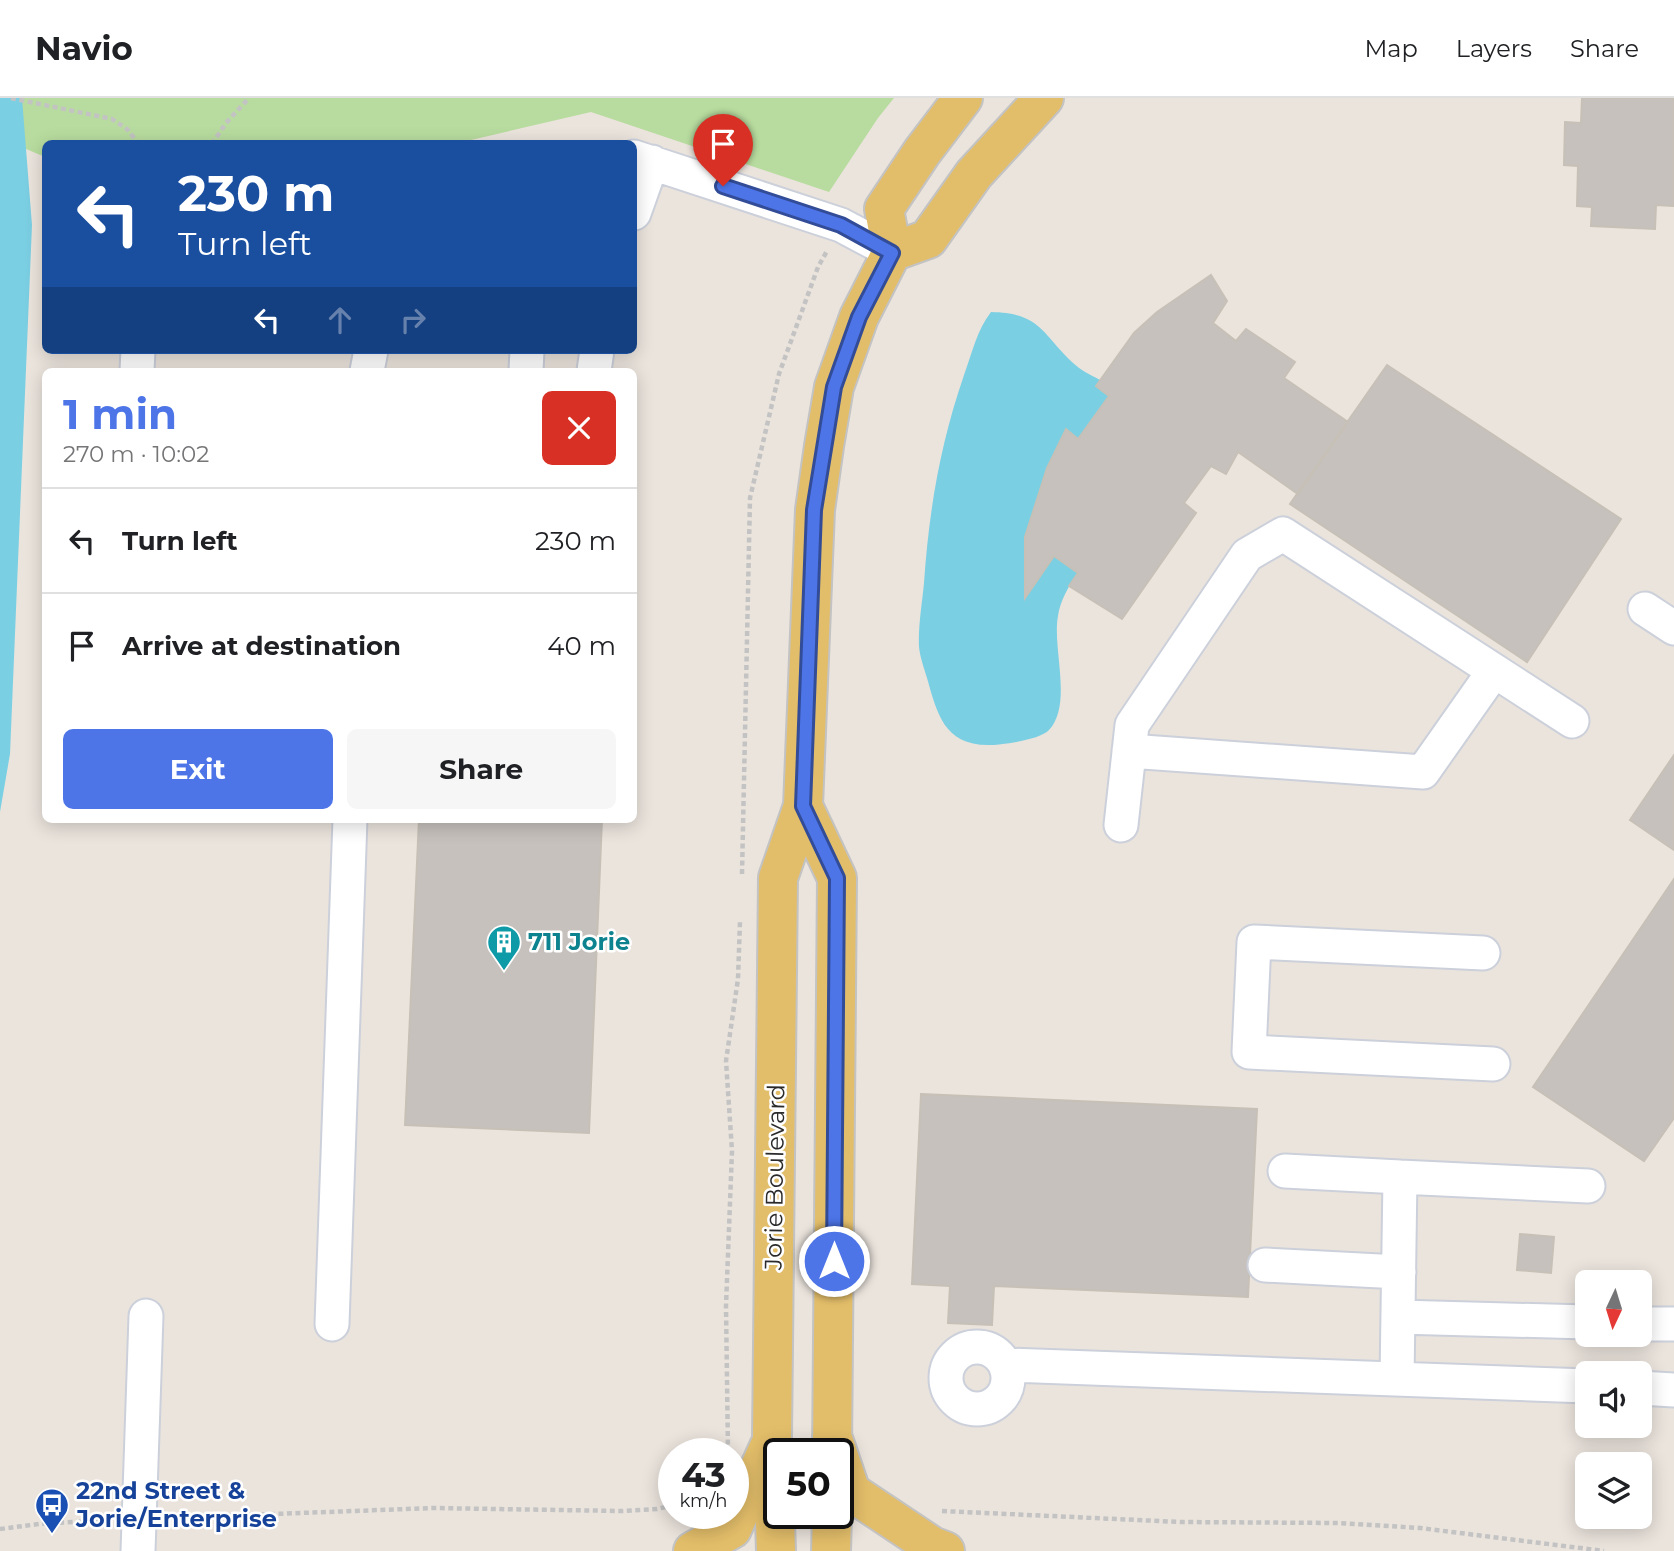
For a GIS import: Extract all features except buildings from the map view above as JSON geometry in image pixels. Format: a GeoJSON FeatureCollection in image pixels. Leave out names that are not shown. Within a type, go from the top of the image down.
{"type":"FeatureCollection","features":[{"type":"Feature","properties":{"kind":"main road"},"geometry":{"type":"LineString","coordinates":[[963,98],[884,209],[892,253],[928,239],[974,174],[1044,98]]}},
{"type":"Feature","properties":{"kind":"main road","name":"Jorie Boulevard"},"geometry":{"type":"LineString","coordinates":[[772,1438],[778,878],[803,806],[814,510],[834,387],[859,317],[892,253]]}},
{"type":"Feature","properties":{"kind":"main road","name":"Jorie Boulevard"},"geometry":{"type":"LineString","coordinates":[[803,806],[837,878],[832,1438]]}},
{"type":"Feature","properties":{"kind":"main road"},"geometry":{"type":"LineString","coordinates":[[692,1551],[732,1529],[763,1458]]}},
{"type":"Feature","properties":{"kind":"main road","name":"Jorie Boulevard"},"geometry":{"type":"LineString","coordinates":[[854,1495],[932,1546],[945,1551]]}},
{"type":"Feature","properties":{"kind":"main road","name":"Jorie Boulevard"},"geometry":{"type":"LineString","coordinates":[[775,1529],[776,1551]]}},
{"type":"Feature","properties":{"kind":"main road"},"geometry":{"type":"LineString","coordinates":[[831,1551],[832,1529]]}},
{"type":"Feature","properties":{"kind":"lane"},"geometry":{"type":"LineString","coordinates":[[637,195],[643,160],[841,225],[892,253]]}},
{"type":"Feature","properties":{"kind":"lane"},"geometry":{"type":"LineString","coordinates":[[1121,825],[1132,725],[1247,555],[1283,534],[1572,721]]}},
{"type":"Feature","properties":{"kind":"lane"},"geometry":{"type":"LineString","coordinates":[[1645,609],[1674,628]]}},
{"type":"Feature","properties":{"kind":"lane"},"geometry":{"type":"LineString","coordinates":[[1129,751],[1423,772],[1494,671]]}},
{"type":"Feature","properties":{"kind":"lane"},"geometry":{"type":"LineString","coordinates":[[332,1324],[350,823]]}},
{"type":"Feature","properties":{"kind":"lane"},"geometry":{"type":"LineString","coordinates":[[1483,953],[1254,942],[1249,1052],[1493,1064]]}},
{"type":"Feature","properties":{"kind":"lane"},"geometry":{"type":"LineString","coordinates":[[1285,1171],[1587,1186]]}},
{"type":"Feature","properties":{"kind":"lane"},"geometry":{"type":"LineString","coordinates":[[1397,1379],[1400,1177]]}},
{"type":"Feature","properties":{"kind":"lane"},"geometry":{"type":"LineString","coordinates":[[1265,1265],[1399,1272]]}},
{"type":"Feature","properties":{"kind":"lane"},"geometry":{"type":"LineString","coordinates":[[138,1535],[146,1317]]}},
{"type":"Feature","properties":{"kind":"lane"},"geometry":{"type":"LineString","coordinates":[[1398,1317],[1575,1322]]}},
{"type":"Feature","properties":{"kind":"lane"},"geometry":{"type":"LineString","coordinates":[[1652,1324],[1674,1324]]}},
{"type":"Feature","properties":{"kind":"lane"},"geometry":{"type":"LineString","coordinates":[[1006,1364],[1575,1386]]}},
{"type":"Feature","properties":{"kind":"lane"},"geometry":{"type":"LineString","coordinates":[[1652,1389],[1674,1390]]}},
{"type":"Feature","properties":{"kind":"path"},"geometry":{"type":"LineString","coordinates":[[11,98],[112,119],[127,129],[136,140]]}},
{"type":"Feature","properties":{"kind":"path"},"geometry":{"type":"LineString","coordinates":[[215,140],[249,98]]}},
{"type":"Feature","properties":{"kind":"path"},"geometry":{"type":"LineString","coordinates":[[741,883],[750,498],[779,373],[818,267],[841,225]]}},
{"type":"Feature","properties":{"kind":"path"},"geometry":{"type":"LineString","coordinates":[[728,1438],[726,1306],[732,1152],[726,1061],[738,979],[741,910]]}},
{"type":"Feature","properties":{"kind":"path"},"geometry":{"type":"LineString","coordinates":[[0,1529],[39,1524],[138,1535],[433,1508],[622,1511],[658,1509]]}},
{"type":"Feature","properties":{"kind":"path"},"geometry":{"type":"LineString","coordinates":[[935,1511],[1181,1522],[1338,1523],[1420,1528],[1604,1551]]}},
{"type":"Feature","properties":{"kind":"green space"},"geometry":{"type":"Polygon","coordinates":[[[0,98],[894,98],[829,192],[591,112],[471,140],[42,140],[42,156],[0,138],[0,98]]]}},
{"type":"Feature","properties":{"kind":"water"},"geometry":{"type":"Polygon","coordinates":[[[0,98],[22,98],[32,225],[10,754],[0,812],[0,98]]]}},
{"type":"Feature","properties":{"kind":"water"},"geometry":{"type":"Polygon","coordinates":[[[991,312],[1007,313],[1030,320],[1075,365],[1100,380],[1097,386],[1109,396],[1078,439],[1066,430],[1047,468],[1025,537],[1025,597],[1054,556],[1078,573],[1065,593],[1058,616],[1061,691],[1056,719],[1049,730],[1038,737],[988,745],[973,744],[961,739],[945,725],[939,715],[920,655],[919,639],[929,530],[942,452],[972,350],[991,312]]]}},
{"type":"Feature","properties":{"kind":"place","name":"711 Jorie"},"geometry":{"type":"Point","coordinates":[504,972]}},
{"type":"Feature","properties":{"kind":"place","name":"22nd Street & Jorie/Enterprise"},"geometry":{"type":"Point","coordinates":[52,1535]}},
{"type":"Feature","properties":{"kind":"route"},"geometry":{"type":"LineString","coordinates":[[723,186],[841,225],[892,253],[859,317],[834,387],[814,510],[803,806],[837,878],[834,1261]]}}]}
